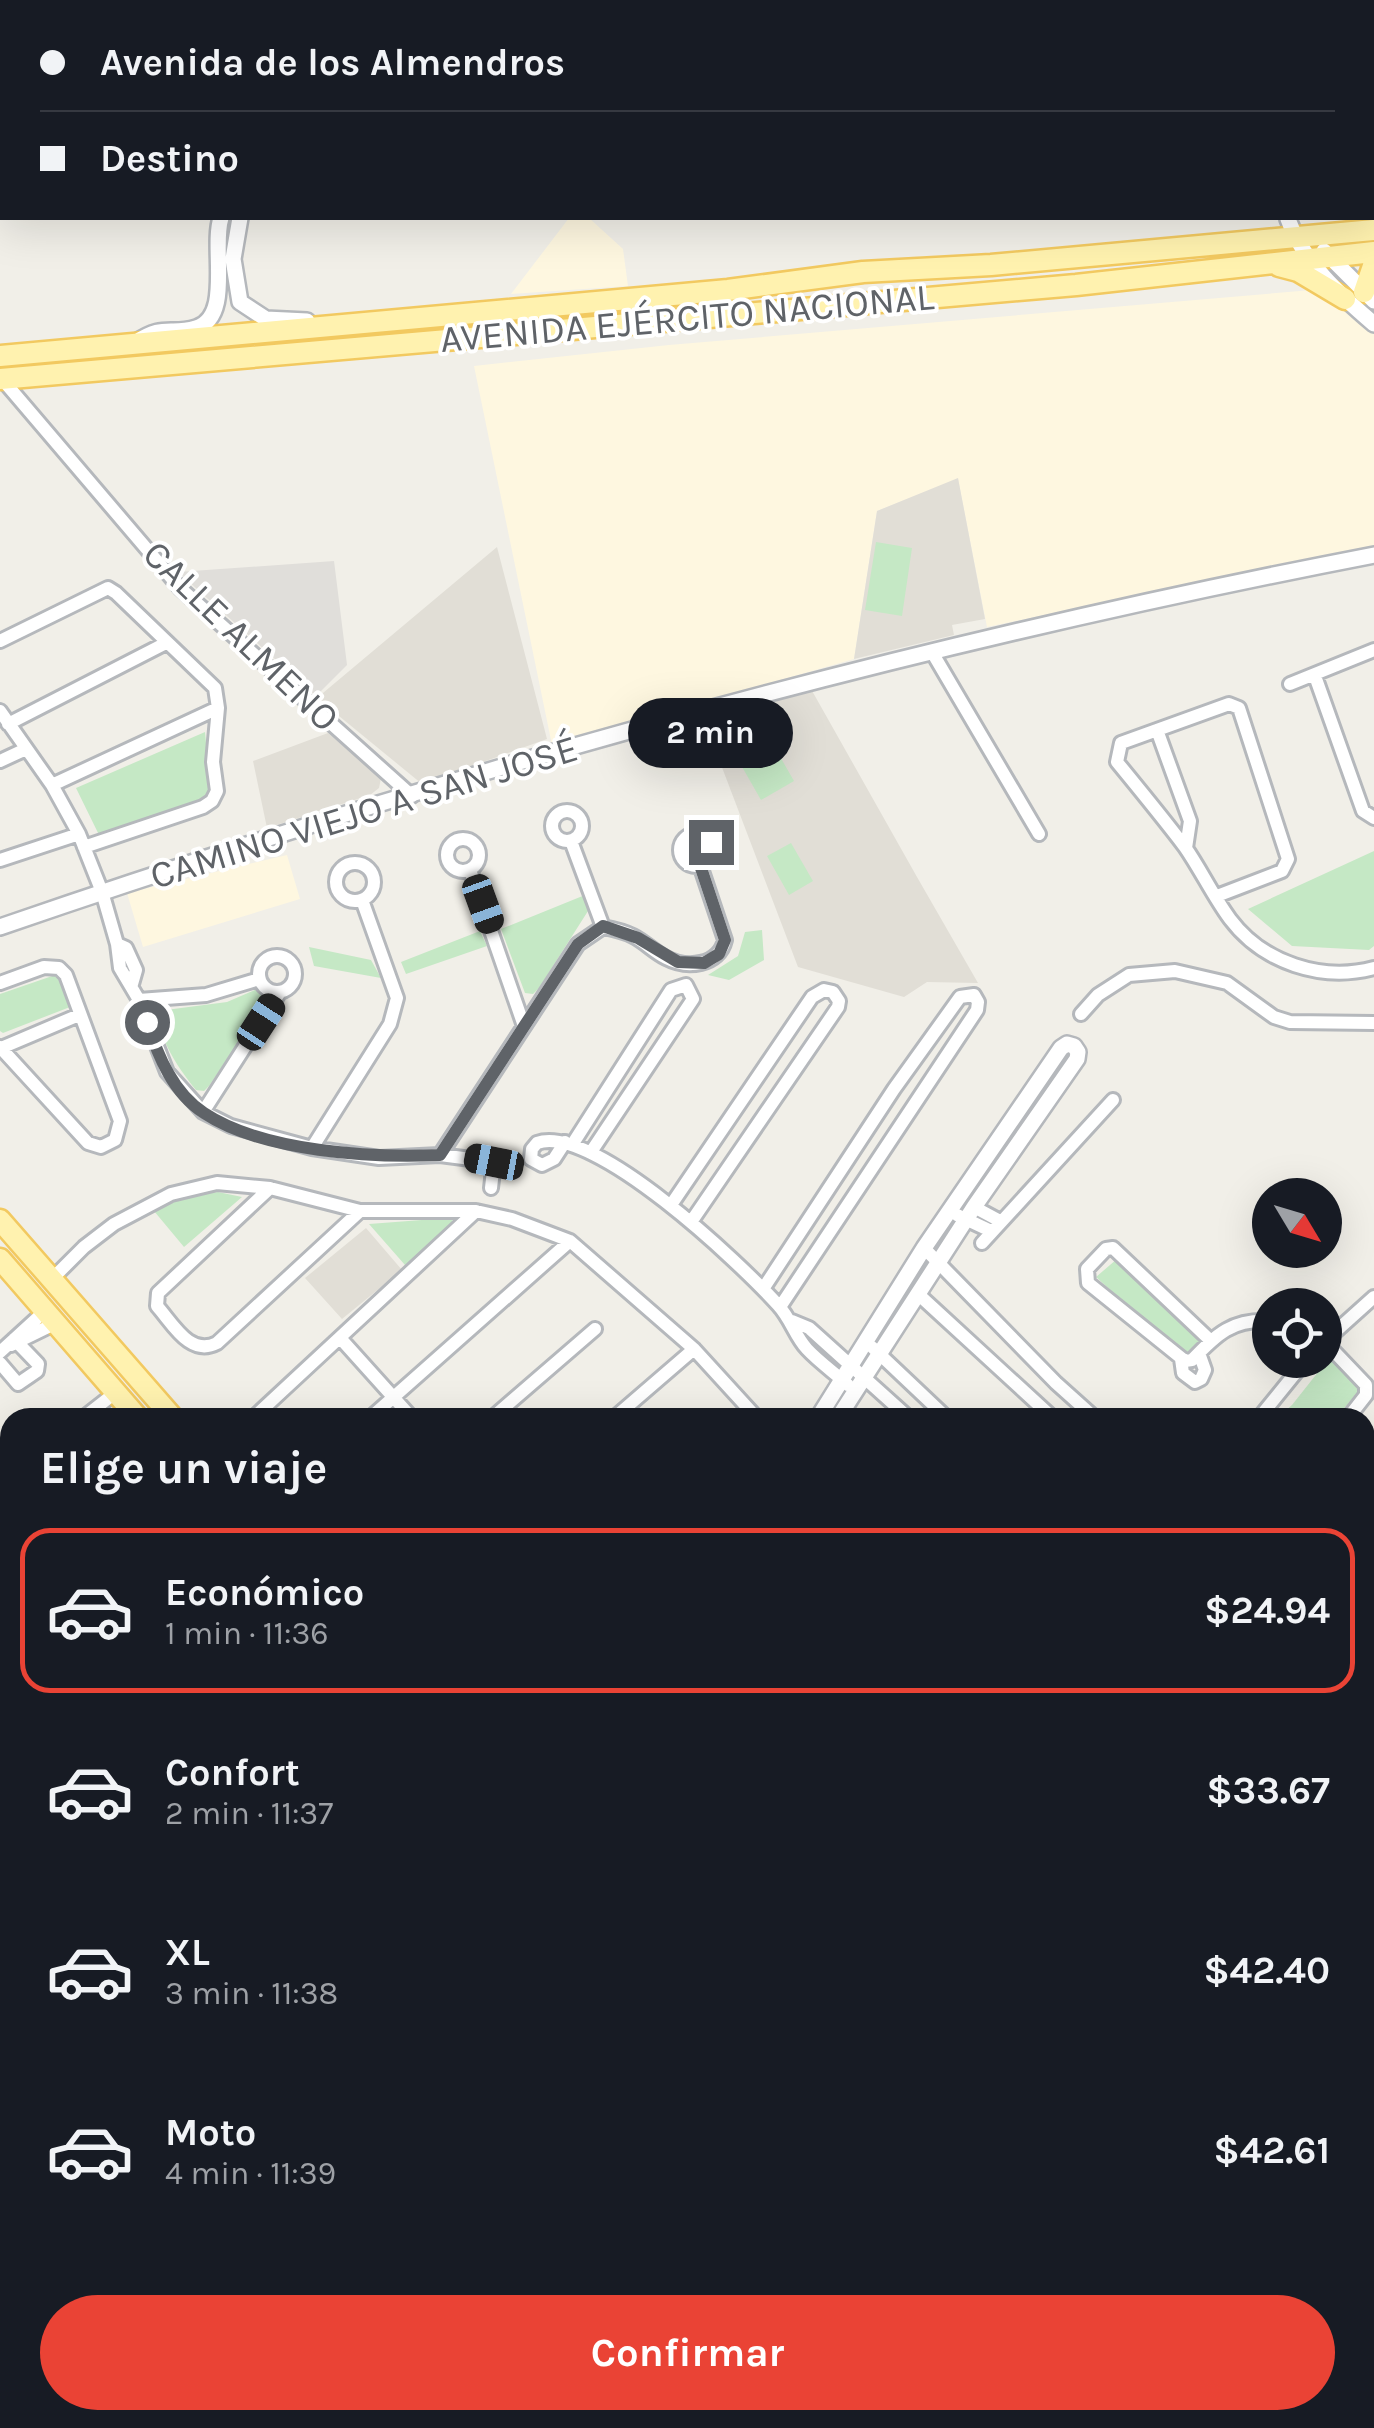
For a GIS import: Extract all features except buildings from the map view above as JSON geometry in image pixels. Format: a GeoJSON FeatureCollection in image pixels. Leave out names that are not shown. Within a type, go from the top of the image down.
{"type":"FeatureCollection","features":[{"type":"Feature","properties":{"kind":"main road","name":"AVENIDA EJÉRCITO NACIONAL"},"geometry":{"type":"LineString","coordinates":[[0,356],[728,290],[863,272],[991,266],[1293,230],[1374,232]]}},
{"type":"Feature","properties":{"kind":"main road"},"geometry":{"type":"LineString","coordinates":[[1216,269],[1275,254],[1293,230]]}},
{"type":"Feature","properties":{"kind":"main road"},"geometry":{"type":"LineString","coordinates":[[1327,257],[1345,240],[1374,232]]}},
{"type":"Feature","properties":{"kind":"main road","name":"AVENIDA EJÉRCITO NACIONAL"},"geometry":{"type":"LineString","coordinates":[[1,378],[1076,285],[1374,252]]}},
{"type":"Feature","properties":{"kind":"main road"},"geometry":{"type":"LineString","coordinates":[[1273,264],[1361,297],[1374,263]]}},
{"type":"Feature","properties":{"kind":"main road"},"geometry":{"type":"LineString","coordinates":[[684,319],[684,305],[689,299],[728,290]]}},
{"type":"Feature","properties":{"kind":"main road"},"geometry":{"type":"LineString","coordinates":[[613,324],[659,303],[666,295]]}},
{"type":"Feature","properties":{"kind":"main road"},"geometry":{"type":"LineString","coordinates":[[0,1220],[164,1408]]}},
{"type":"Feature","properties":{"kind":"main road"},"geometry":{"type":"LineString","coordinates":[[0,1259],[129,1408]]}},
{"type":"Feature","properties":{"kind":"street"},"geometry":{"type":"LineString","coordinates":[[132,345],[154,331],[196,328],[211,319],[218,300],[216,264],[221,220]]}},
{"type":"Feature","properties":{"kind":"street"},"geometry":{"type":"LineString","coordinates":[[240,220],[233,259],[240,302],[266,319],[336,326]]}},
{"type":"Feature","properties":{"kind":"street"},"geometry":{"type":"LineString","coordinates":[[1293,230],[1327,257],[1361,297],[1374,324]]}},
{"type":"Feature","properties":{"kind":"street"},"geometry":{"type":"LineString","coordinates":[[218,300],[228,302],[238,296]]}},
{"type":"Feature","properties":{"kind":"street","name":"CALLE ALMENO"},"geometry":{"type":"LineString","coordinates":[[1,378],[180,588],[412,796]]}},
{"type":"Feature","properties":{"kind":"street","name":"CAMINO VIEJO A SAN JOSÉ"},"geometry":{"type":"LineString","coordinates":[[0,928],[102,892],[412,796],[761,693],[1226,584],[1374,555]]}},
{"type":"Feature","properties":{"kind":"street"},"geometry":{"type":"LineString","coordinates":[[0,641],[108,588],[210,681],[218,708],[213,742],[217,791],[202,807],[0,860]]}},
{"type":"Feature","properties":{"kind":"street"},"geometry":{"type":"LineString","coordinates":[[166,642],[4,718],[52,786],[82,840],[117,944],[126,948],[136,970],[132,984],[167,1072],[203,1112],[232,1126],[312,1148],[380,1158],[440,1155],[494,1162],[491,1188]]}},
{"type":"Feature","properties":{"kind":"street"},"geometry":{"type":"LineString","coordinates":[[1290,684],[1374,650]]}},
{"type":"Feature","properties":{"kind":"street"},"geometry":{"type":"LineString","coordinates":[[932,652],[1039,834]]}},
{"type":"Feature","properties":{"kind":"street"},"geometry":{"type":"LineString","coordinates":[[1315,676],[1364,811],[1374,818]]}},
{"type":"Feature","properties":{"kind":"street"},"geometry":{"type":"LineString","coordinates":[[1217,896],[1282,872],[1288,859],[1239,708],[1224,704],[1121,743],[1118,762],[1186,848],[1232,922],[1269,954],[1293,967],[1348,976],[1374,968]]}},
{"type":"Feature","properties":{"kind":"street"},"geometry":{"type":"LineString","coordinates":[[52,786],[218,708]]}},
{"type":"Feature","properties":{"kind":"street"},"geometry":{"type":"LineString","coordinates":[[1157,730],[1190,821],[1186,848]]}},
{"type":"Feature","properties":{"kind":"street"},"geometry":{"type":"LineString","coordinates":[[0,761],[26,749]]}},
{"type":"Feature","properties":{"kind":"street"},"geometry":{"type":"LineString","coordinates":[[571,841],[603,926]]}},
{"type":"Feature","properties":{"kind":"street"},"geometry":{"type":"LineString","coordinates":[[603,926],[638,938],[678,962],[704,963],[713,959],[725,940],[700,865]]}},
{"type":"Feature","properties":{"kind":"street"},"geometry":{"type":"LineString","coordinates":[[470,870],[524,1026]]}},
{"type":"Feature","properties":{"kind":"street"},"geometry":{"type":"LineString","coordinates":[[312,1148],[390,1024],[396,1006],[397,998],[362,900]]}},
{"type":"Feature","properties":{"kind":"street"},"geometry":{"type":"LineString","coordinates":[[440,1155],[578,944],[603,926]]}},
{"type":"Feature","properties":{"kind":"street"},"geometry":{"type":"LineString","coordinates":[[203,1112],[280,992],[290,986],[295,974],[286,959],[274,956],[264,962],[260,979],[265,988],[280,992]]}},
{"type":"Feature","properties":{"kind":"street"},"geometry":{"type":"LineString","coordinates":[[0,983],[44,967],[58,968],[66,975],[120,1122],[118,1136],[108,1145],[88,1143],[1,1048],[80,1015]]}},
{"type":"Feature","properties":{"kind":"street"},"geometry":{"type":"LineString","coordinates":[[1080,1014],[1098,995],[1129,976],[1176,971],[1227,982],[1274,1017],[1290,1022],[1374,1022]]}},
{"type":"Feature","properties":{"kind":"street"},"geometry":{"type":"LineString","coordinates":[[140,1000],[206,995],[260,979]]}},
{"type":"Feature","properties":{"kind":"street"},"geometry":{"type":"LineString","coordinates":[[591,1152],[694,999],[686,985],[671,990],[568,1143],[591,1152],[671,1205],[763,1289],[792,1322],[809,1328],[845,1371],[895,1408]]}},
{"type":"Feature","properties":{"kind":"street"},"geometry":{"type":"LineString","coordinates":[[671,1205],[812,997],[824,990],[833,992],[838,1007],[691,1222]]}},
{"type":"Feature","properties":{"kind":"street"},"geometry":{"type":"LineString","coordinates":[[763,1289],[894,1089],[960,997],[974,995],[977,1010],[780,1307]]}},
{"type":"Feature","properties":{"kind":"street"},"geometry":{"type":"LineString","coordinates":[[824,1408],[924,1248],[1060,1048],[1074,1046],[1077,1060],[970,1213],[844,1408]]}},
{"type":"Feature","properties":{"kind":"street"},"geometry":{"type":"LineString","coordinates":[[624,1059],[645,1070]]}},
{"type":"Feature","properties":{"kind":"street"},"geometry":{"type":"LineString","coordinates":[[894,1089],[914,1102]]}},
{"type":"Feature","properties":{"kind":"street"},"geometry":{"type":"LineString","coordinates":[[749,1092],[768,1106]]}},
{"type":"Feature","properties":{"kind":"street"},"geometry":{"type":"LineString","coordinates":[[982,1244],[1113,1100]]}},
{"type":"Feature","properties":{"kind":"street"},"geometry":{"type":"LineString","coordinates":[[1002,1135],[1017,1145]]}},
{"type":"Feature","properties":{"kind":"street"},"geometry":{"type":"LineString","coordinates":[[52,1279],[84,1246],[114,1224],[171,1194],[217,1183],[270,1188],[360,1211],[476,1211],[570,1240],[694,1349],[748,1408]]}},
{"type":"Feature","properties":{"kind":"street"},"geometry":{"type":"LineString","coordinates":[[830,1185],[850,1198]]}},
{"type":"Feature","properties":{"kind":"street"},"geometry":{"type":"LineString","coordinates":[[270,1188],[162,1286],[157,1306],[192,1345],[207,1348],[216,1343],[360,1211]]}},
{"type":"Feature","properties":{"kind":"street"},"geometry":{"type":"LineString","coordinates":[[264,1408],[476,1211]]}},
{"type":"Feature","properties":{"kind":"street"},"geometry":{"type":"LineString","coordinates":[[950,1211],[970,1213],[995,1226]]}},
{"type":"Feature","properties":{"kind":"street"},"geometry":{"type":"LineString","coordinates":[[382,1408],[570,1240]]}},
{"type":"Feature","properties":{"kind":"street"},"geometry":{"type":"LineString","coordinates":[[924,1248],[1084,1408]]}},
{"type":"Feature","properties":{"kind":"street"},"geometry":{"type":"LineString","coordinates":[[1211,1341],[1118,1250],[1106,1249],[1086,1269],[1088,1283],[1189,1362],[1240,1321],[1252,1320]]}},
{"type":"Feature","properties":{"kind":"street"},"geometry":{"type":"LineString","coordinates":[[918,1294],[1042,1408]]}},
{"type":"Feature","properties":{"kind":"street"},"geometry":{"type":"LineString","coordinates":[[1342,1326],[1374,1298]]}},
{"type":"Feature","properties":{"kind":"street"},"geometry":{"type":"LineString","coordinates":[[0,1363],[18,1384],[37,1372],[38,1364],[10,1345],[50,1317]]}},
{"type":"Feature","properties":{"kind":"street"},"geometry":{"type":"LineString","coordinates":[[504,1408],[595,1329]]}},
{"type":"Feature","properties":{"kind":"street"},"geometry":{"type":"LineString","coordinates":[[341,1339],[403,1408]]}},
{"type":"Feature","properties":{"kind":"street"},"geometry":{"type":"LineString","coordinates":[[865,1340],[936,1408]]}},
{"type":"Feature","properties":{"kind":"street"},"geometry":{"type":"LineString","coordinates":[[626,1408],[694,1349]]}},
{"type":"Feature","properties":{"kind":"street"},"geometry":{"type":"LineString","coordinates":[[1181,1359],[1183,1373],[1194,1382],[1201,1379],[1205,1370],[1199,1353]]}},
{"type":"Feature","properties":{"kind":"street"},"geometry":{"type":"LineString","coordinates":[[1342,1359],[1366,1385],[1366,1395],[1356,1408]]}},
{"type":"Feature","properties":{"kind":"street"},"geometry":{"type":"LineString","coordinates":[[1267,1408],[1291,1378]]}},
{"type":"Feature","properties":{"kind":"street"},"geometry":{"type":"LineString","coordinates":[[1038,1404],[1056,1384]]}},
{"type":"Feature","properties":{"kind":"street"},"geometry":{"type":"LineString","coordinates":[[96,1408],[116,1393]]}},
{"type":"Feature","properties":{"kind":"shaded area"},"geometry":{"type":"Polygon","coordinates":[[[567,220],[591,220],[623,249],[628,286],[511,294],[567,220]]]}},
{"type":"Feature","properties":{"kind":"shaded area"},"geometry":{"type":"Polygon","coordinates":[[[1324,289],[1374,332],[1374,546],[987,627],[958,479],[877,511],[854,659],[552,745],[474,366],[669,345],[1324,289]]]}},
{"type":"Feature","properties":{"kind":"shaded area"},"geometry":{"type":"Polygon","coordinates":[[[958,478],[985,619],[952,625],[954,635],[854,659],[877,511],[958,478]]]}},
{"type":"Feature","properties":{"kind":"shaded area"},"geometry":{"type":"Polygon","coordinates":[[[497,547],[547,739],[422,784],[317,698],[497,547]]]}},
{"type":"Feature","properties":{"kind":"shaded area"},"geometry":{"type":"Polygon","coordinates":[[[334,561],[347,665],[316,696],[178,572],[334,561]]]}},
{"type":"Feature","properties":{"kind":"shaded area"},"geometry":{"type":"Polygon","coordinates":[[[811,689],[978,983],[927,982],[904,997],[798,967],[715,749],[734,739],[726,714],[759,704],[766,710],[772,707],[774,699],[811,689]]]}},
{"type":"Feature","properties":{"kind":"shaded area"},"geometry":{"type":"Polygon","coordinates":[[[328,733],[381,778],[379,788],[370,795],[267,828],[253,761],[328,733]]]}},
{"type":"Feature","properties":{"kind":"shaded area"},"geometry":{"type":"Polygon","coordinates":[[[287,855],[300,899],[143,947],[127,893],[287,855]]]}},
{"type":"Feature","properties":{"kind":"shaded area"},"geometry":{"type":"Polygon","coordinates":[[[366,1228],[402,1270],[342,1319],[305,1278],[366,1228]]]}},
{"type":"Feature","properties":{"kind":"green space"},"geometry":{"type":"Polygon","coordinates":[[[876,542],[912,548],[902,616],[865,610],[876,542]]]}},
{"type":"Feature","properties":{"kind":"green space"},"geometry":{"type":"Polygon","coordinates":[[[205,732],[211,795],[101,839],[76,788],[205,732]]]}},
{"type":"Feature","properties":{"kind":"green space"},"geometry":{"type":"Polygon","coordinates":[[[766,732],[794,781],[761,800],[733,751],[766,732]]]}},
{"type":"Feature","properties":{"kind":"green space"},"geometry":{"type":"Polygon","coordinates":[[[791,843],[813,881],[789,895],[767,856],[791,843]]]}},
{"type":"Feature","properties":{"kind":"green space"},"geometry":{"type":"Polygon","coordinates":[[[1374,851],[1374,946],[1369,950],[1292,946],[1248,909],[1374,851]]]}},
{"type":"Feature","properties":{"kind":"green space"},"geometry":{"type":"Polygon","coordinates":[[[585,895],[588,911],[539,988],[533,994],[525,993],[501,929],[585,895]]]}},
{"type":"Feature","properties":{"kind":"green space"},"geometry":{"type":"Polygon","coordinates":[[[762,930],[764,960],[729,980],[708,975],[738,956],[745,932],[762,930]]]}},
{"type":"Feature","properties":{"kind":"green space"},"geometry":{"type":"Polygon","coordinates":[[[480,931],[487,946],[406,974],[401,962],[480,931]]]}},
{"type":"Feature","properties":{"kind":"green space"},"geometry":{"type":"Polygon","coordinates":[[[309,947],[371,960],[381,978],[314,966],[309,947]]]}},
{"type":"Feature","properties":{"kind":"green space"},"geometry":{"type":"Polygon","coordinates":[[[58,974],[70,1007],[0,1031],[0,994],[58,974]]]}},
{"type":"Feature","properties":{"kind":"green space"},"geometry":{"type":"Polygon","coordinates":[[[257,989],[265,993],[267,1000],[209,1086],[204,1091],[196,1090],[166,1043],[158,1011],[227,1002],[257,989]]]}},
{"type":"Feature","properties":{"kind":"green space"},"geometry":{"type":"Polygon","coordinates":[[[218,1192],[242,1197],[184,1247],[154,1211],[186,1196],[218,1192]]]}},
{"type":"Feature","properties":{"kind":"green space"},"geometry":{"type":"Polygon","coordinates":[[[448,1218],[457,1223],[405,1265],[369,1224],[448,1218]]]}},
{"type":"Feature","properties":{"kind":"green space"},"geometry":{"type":"Polygon","coordinates":[[[1117,1259],[1204,1342],[1188,1361],[1096,1277],[1117,1259]]]}},
{"type":"Feature","properties":{"kind":"green space"},"geometry":{"type":"Polygon","coordinates":[[[1342,1369],[1361,1388],[1344,1408],[1289,1408],[1313,1378],[1342,1378],[1342,1369]]]}},
{"type":"Feature","properties":{"kind":"route"},"geometry":{"type":"LineString","coordinates":[[147,1022],[167,1072],[182,1092],[203,1112],[232,1126],[312,1148],[380,1158],[440,1155],[578,944],[588,935],[603,926],[619,930],[638,938],[668,960],[678,962],[704,963],[719,954],[725,940],[700,865],[712,854],[711,842]]}}]}
